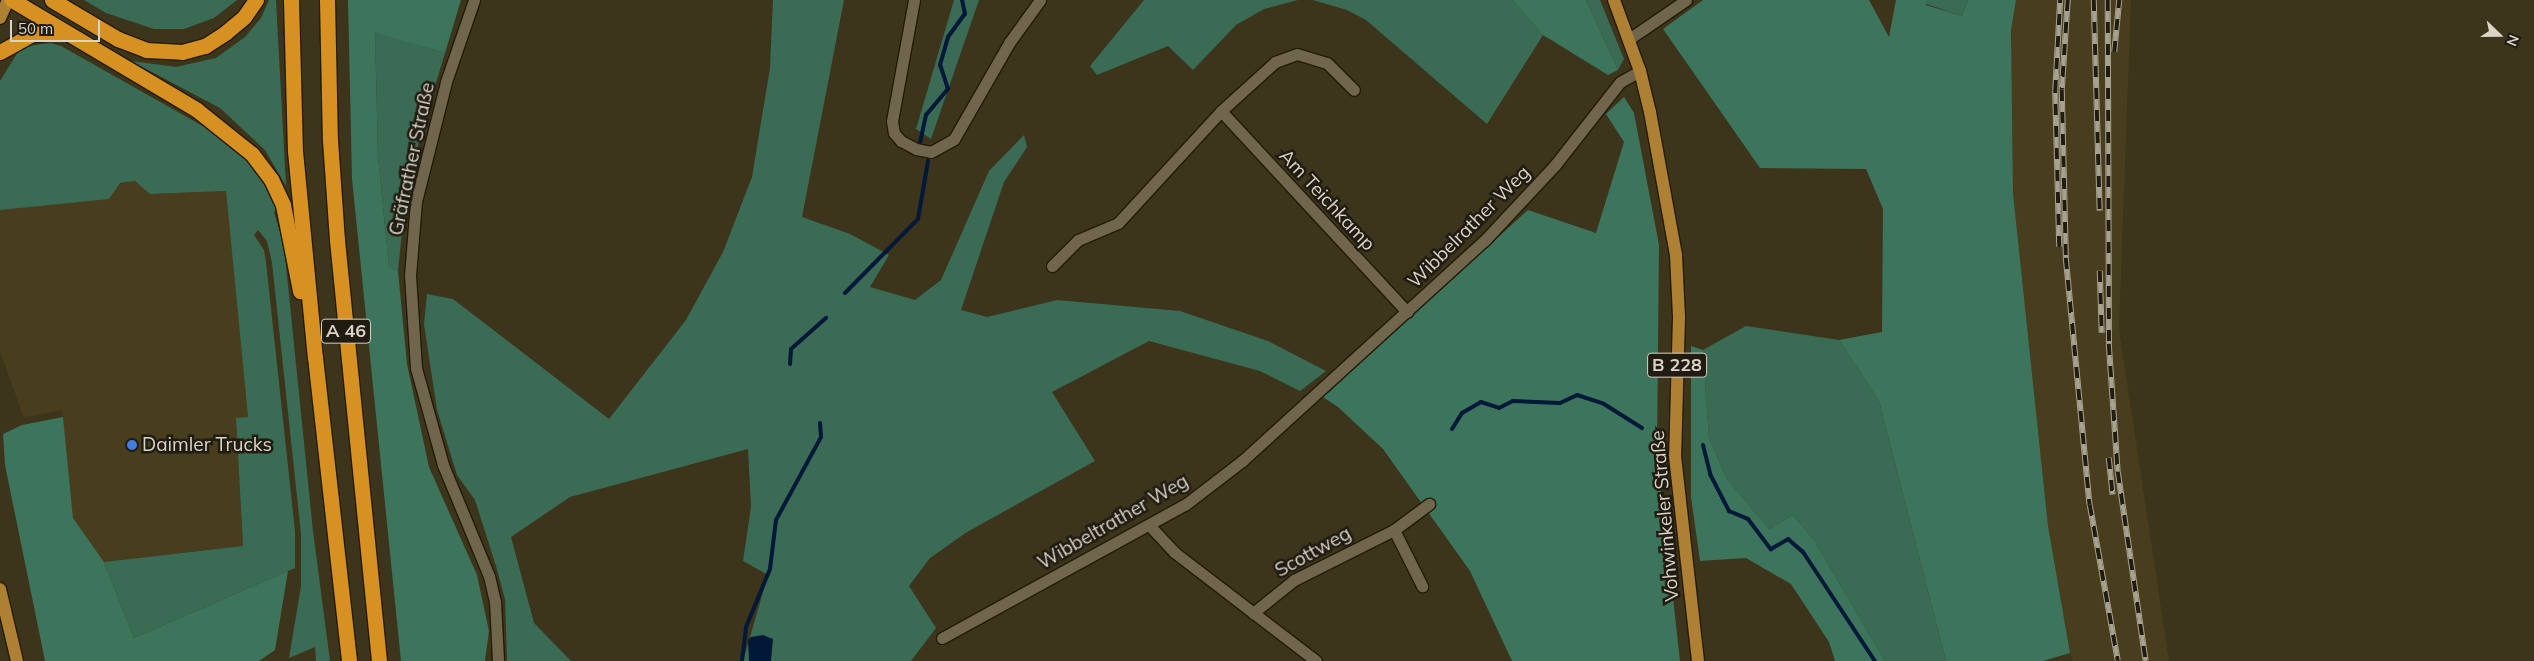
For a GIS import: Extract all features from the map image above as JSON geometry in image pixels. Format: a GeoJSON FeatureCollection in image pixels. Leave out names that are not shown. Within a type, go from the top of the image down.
{"type":"FeatureCollection","features":[{"type":"Feature","properties":{"kind":"highway"},"geometry":{"type":"LineString","coordinates":[[12,0],[62,32],[197,110],[252,154],[271,179],[283,205],[314,357]]}},
{"type":"Feature","properties":{"kind":"highway"},"geometry":{"type":"LineString","coordinates":[[52,0],[118,39],[146,50],[182,52],[205,46],[225,33],[244,17],[256,0]]}},
{"type":"Feature","properties":{"kind":"highway"},"geometry":{"type":"LineString","coordinates":[[66,0],[79,16]]}},
{"type":"Feature","properties":{"kind":"highway","name":"A 46"},"geometry":{"type":"LineString","coordinates":[[292,0],[295,151],[314,357],[350,661]]}},
{"type":"Feature","properties":{"kind":"highway","name":"A 46"},"geometry":{"type":"LineString","coordinates":[[328,0],[330,140],[337,240],[380,661]]}},
{"type":"Feature","properties":{"kind":"highway"},"geometry":{"type":"LineString","coordinates":[[0,52],[32,34],[62,32]]}},
{"type":"Feature","properties":{"kind":"main road"},"geometry":{"type":"LineString","coordinates":[[0,18],[8,0]]}},
{"type":"Feature","properties":{"kind":"main road","name":"B 228"},"geometry":{"type":"LineString","coordinates":[[1614,0],[1640,70]]}},
{"type":"Feature","properties":{"kind":"main road","name":"Vohwinkeler Straße"},"geometry":{"type":"LineString","coordinates":[[1640,70],[1676,255],[1679,317],[1675,456],[1698,661]]}},
{"type":"Feature","properties":{"kind":"main road"},"geometry":{"type":"LineString","coordinates":[[0,589],[17,661]]}},
{"type":"Feature","properties":{"kind":"street","name":"Gräfrather Straße"},"geometry":{"type":"LineString","coordinates":[[474,0],[446,82],[418,194],[410,242],[410,275],[416,368],[428,418],[462,512],[483,558],[495,601],[498,661]]}},
{"type":"Feature","properties":{"kind":"street"},"geometry":{"type":"LineString","coordinates":[[914,0],[892,121],[894,134],[902,141],[916,149],[931,152],[954,139],[1009,43],[1040,0]]}},
{"type":"Feature","properties":{"kind":"street"},"geometry":{"type":"LineString","coordinates":[[1629,39],[1686,0]]}},
{"type":"Feature","properties":{"kind":"street"},"geometry":{"type":"LineString","coordinates":[[1052,266],[1078,240],[1118,223],[1221,111],[1275,62],[1291,55],[1304,55],[1327,62],[1354,90]]}},
{"type":"Feature","properties":{"kind":"street","name":"Wibbelrather Weg"},"geometry":{"type":"LineString","coordinates":[[1311,398],[1485,240],[1555,166],[1620,82],[1640,70]]}},
{"type":"Feature","properties":{"kind":"street","name":"Am Teichkamp"},"geometry":{"type":"LineString","coordinates":[[1221,111],[1407,312]]}},
{"type":"Feature","properties":{"kind":"street","name":"Wibbeltrather Weg"},"geometry":{"type":"LineString","coordinates":[[942,638],[1186,504],[1242,461],[1311,398]]}},
{"type":"Feature","properties":{"kind":"street","name":"Scottweg"},"geometry":{"type":"LineString","coordinates":[[1253,613],[1294,580],[1394,530],[1429,504]]}},
{"type":"Feature","properties":{"kind":"street"},"geometry":{"type":"LineString","coordinates":[[1149,525],[1174,552],[1316,661]]}},
{"type":"Feature","properties":{"kind":"street"},"geometry":{"type":"LineString","coordinates":[[1394,530],[1422,586]]}},
{"type":"Feature","properties":{"kind":"shaded area"},"geometry":{"type":"Polygon","coordinates":[[[2016,0],[2131,0],[2119,329],[2169,661],[2073,661],[2070,653],[2048,526],[2013,193],[2011,30],[2016,0]]]}},
{"type":"Feature","properties":{"kind":"shaded area"},"geometry":{"type":"Polygon","coordinates":[[[135,181],[151,194],[226,191],[248,417],[236,419],[243,546],[104,562],[73,518],[62,410],[24,418],[0,351],[0,210],[135,181]]]}},
{"type":"Feature","properties":{"kind":"green space"},"geometry":{"type":"Polygon","coordinates":[[[84,0],[237,0],[214,18],[184,29],[154,29],[106,13],[84,0]]]}},
{"type":"Feature","properties":{"kind":"green space"},"geometry":{"type":"Polygon","coordinates":[[[269,0],[276,0],[286,186],[265,150],[220,108],[131,61],[176,67],[216,58],[245,37],[261,18],[269,0]]]}},
{"type":"Feature","properties":{"kind":"green space"},"geometry":{"type":"Polygon","coordinates":[[[348,0],[461,0],[445,53],[375,32],[378,156],[389,267],[398,271],[407,364],[429,467],[477,575],[489,631],[485,661],[401,661],[352,179],[348,0]]]}},
{"type":"Feature","properties":{"kind":"green space"},"geometry":{"type":"Polygon","coordinates":[[[773,0],[844,0],[802,217],[850,234],[889,255],[870,287],[915,300],[941,280],[989,171],[1024,135],[1027,147],[1004,182],[961,310],[987,317],[1057,300],[1180,311],[1268,341],[1326,371],[1300,391],[1260,371],[1149,341],[1052,392],[1095,461],[967,532],[930,558],[909,586],[936,628],[911,661],[743,661],[768,575],[743,561],[751,507],[748,449],[570,497],[511,537],[534,623],[571,661],[507,661],[505,599],[496,566],[475,500],[457,475],[437,410],[424,324],[427,294],[453,299],[609,419],[686,320],[723,252],[752,177],[770,68],[773,0]]]}},
{"type":"Feature","properties":{"kind":"green space"},"geometry":{"type":"Polygon","coordinates":[[[954,0],[979,0],[931,139],[916,129],[954,0]]]}},
{"type":"Feature","properties":{"kind":"green space"},"geometry":{"type":"Polygon","coordinates":[[[1144,0],[1298,0],[1264,9],[1236,25],[1193,70],[1168,46],[1097,75],[1090,66],[1144,0]]]}},
{"type":"Feature","properties":{"kind":"green space"},"geometry":{"type":"Polygon","coordinates":[[[1313,0],[1512,0],[1543,35],[1487,124],[1366,20],[1347,10],[1313,0]]]}},
{"type":"Feature","properties":{"kind":"green space"},"geometry":{"type":"Polygon","coordinates":[[[1512,0],[1586,0],[1618,70],[1608,75],[1543,35],[1512,0]]]}},
{"type":"Feature","properties":{"kind":"green space"},"geometry":{"type":"Polygon","coordinates":[[[1586,0],[1600,0],[1624,59],[1618,70],[1586,0]]]}},
{"type":"Feature","properties":{"kind":"green space"},"geometry":{"type":"Polygon","coordinates":[[[1703,0],[1869,0],[1889,37],[1896,0],[1927,0],[1926,5],[1962,16],[1968,0],[2016,0],[2011,30],[2013,193],[2048,526],[2070,653],[2043,661],[1946,661],[1879,401],[1839,340],[1882,332],[1883,209],[1866,169],[1760,168],[1663,29],[1703,0]]]}},
{"type":"Feature","properties":{"kind":"green space"},"geometry":{"type":"Polygon","coordinates":[[[1927,0],[1968,0],[1962,16],[1926,4],[1927,0]]]}},
{"type":"Feature","properties":{"kind":"green space"},"geometry":{"type":"Polygon","coordinates":[[[375,31],[445,53],[421,132],[404,211],[398,271],[389,267],[378,156],[375,31]]]}},
{"type":"Feature","properties":{"kind":"green space"},"geometry":{"type":"Polygon","coordinates":[[[50,43],[61,46],[224,138],[262,175],[278,208],[274,212],[284,246],[313,531],[330,661],[316,661],[315,647],[289,658],[301,586],[301,534],[272,263],[267,241],[258,230],[254,235],[264,250],[266,262],[295,531],[295,568],[134,638],[104,562],[243,546],[236,418],[248,417],[226,191],[150,194],[135,181],[120,183],[109,199],[0,210],[0,81],[18,52],[28,46],[50,43]]]}},
{"type":"Feature","properties":{"kind":"green space"},"geometry":{"type":"Polygon","coordinates":[[[1624,97],[1634,113],[1659,245],[1657,453],[1680,661],[1512,661],[1470,571],[1383,449],[1338,407],[1323,397],[1528,210],[1596,233],[1624,142],[1606,114],[1624,97]]]}},
{"type":"Feature","properties":{"kind":"green space"},"geometry":{"type":"Polygon","coordinates":[[[1746,326],[1839,340],[1879,401],[1946,661],[1885,661],[1814,540],[1793,515],[1769,529],[1727,479],[1709,438],[1703,350],[1746,326]]]}},
{"type":"Feature","properties":{"kind":"green space"},"geometry":{"type":"Polygon","coordinates":[[[1691,346],[1703,350],[1709,438],[1727,479],[1769,529],[1793,515],[1814,540],[1885,661],[1835,661],[1829,642],[1791,584],[1746,558],[1700,561],[1691,497],[1691,346]]]}},
{"type":"Feature","properties":{"kind":"green space"},"geometry":{"type":"Polygon","coordinates":[[[63,417],[73,518],[104,562],[134,638],[288,571],[275,650],[259,661],[45,661],[5,465],[3,434],[22,425],[63,417]]]}},
{"type":"Feature","properties":{"kind":"water"},"geometry":{"type":"Polygon","coordinates":[[[763,635],[773,639],[771,661],[749,661],[748,640],[751,637],[763,635]]]}},
{"type":"Feature","properties":{"kind":"waterway"},"geometry":{"type":"LineString","coordinates":[[920,143],[926,115],[948,89],[940,65],[948,37],[965,14],[962,0]]}},
{"type":"Feature","properties":{"kind":"waterway"},"geometry":{"type":"LineString","coordinates":[[845,293],[918,219],[928,161]]}},
{"type":"Feature","properties":{"kind":"waterway"},"geometry":{"type":"LineString","coordinates":[[790,364],[791,349],[826,318]]}},
{"type":"Feature","properties":{"kind":"waterway"},"geometry":{"type":"LineString","coordinates":[[1452,429],[1462,413],[1481,402],[1499,408],[1513,401],[1560,403],[1577,395],[1604,404],[1642,428]]}},
{"type":"Feature","properties":{"kind":"waterway"},"geometry":{"type":"LineString","coordinates":[[742,661],[746,627],[770,569],[776,520],[821,437],[820,423]]}},
{"type":"Feature","properties":{"kind":"waterway"},"geometry":{"type":"LineString","coordinates":[[1703,445],[1710,474],[1729,511],[1748,519],[1771,549],[1788,539],[1803,552],[1875,661]]}},
{"type":"Feature","properties":{"kind":"railway"},"geometry":{"type":"LineString","coordinates":[[2059,247],[2055,91],[2060,0]]}},
{"type":"Feature","properties":{"kind":"railway"},"geometry":{"type":"LineString","coordinates":[[2068,0],[2062,90],[2066,258],[2090,505],[2118,661]]}},
{"type":"Feature","properties":{"kind":"railway"},"geometry":{"type":"LineString","coordinates":[[2094,0],[2100,211]]}},
{"type":"Feature","properties":{"kind":"railway"},"geometry":{"type":"LineString","coordinates":[[2108,0],[2109,344],[2118,472],[2146,661]]}},
{"type":"Feature","properties":{"kind":"railway"},"geometry":{"type":"LineString","coordinates":[[2114,52],[2119,0]]}},
{"type":"Feature","properties":{"kind":"railway"},"geometry":{"type":"LineString","coordinates":[[2100,271],[2102,333]]}},
{"type":"Feature","properties":{"kind":"railway"},"geometry":{"type":"LineString","coordinates":[[2109,458],[2113,495]]}},
{"type":"Feature","properties":{"kind":"place","name":"Daimler Trucks"},"geometry":{"type":"Point","coordinates":[132,445]}}]}
